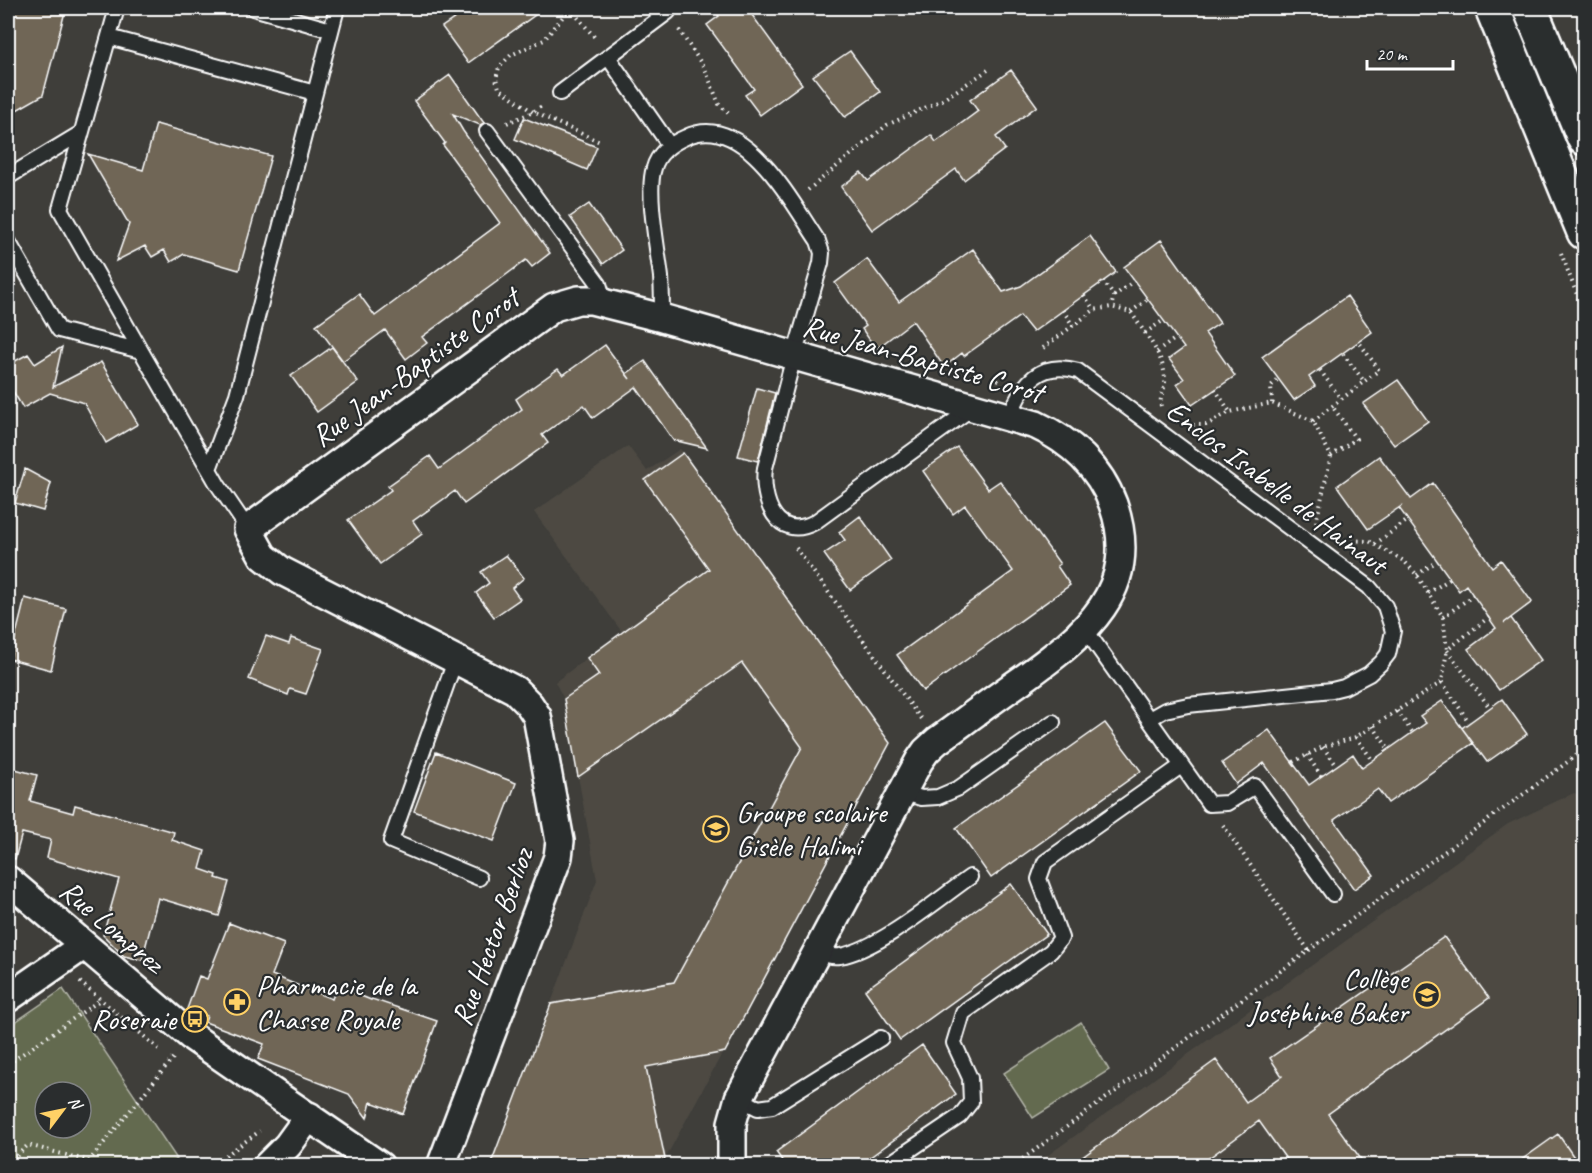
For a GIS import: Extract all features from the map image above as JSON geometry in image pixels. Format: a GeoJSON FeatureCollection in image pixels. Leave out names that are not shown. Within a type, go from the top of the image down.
{"type":"FeatureCollection","features":[{"type":"Feature","properties":{"kind":"main road"},"geometry":{"type":"LineString","coordinates":[[1492,8],[1584,232]]}},
{"type":"Feature","properties":{"kind":"main road"},"geometry":{"type":"LineString","coordinates":[[1530,8],[1584,138]]}},
{"type":"Feature","properties":{"kind":"street","name":"Rue Jean-Baptiste Corot"},"geometry":{"type":"LineString","coordinates":[[248,530],[554,307],[578,300],[605,303],[662,318],[1010,416],[1047,430],[1071,446],[1092,466],[1107,488],[1112,501],[1117,515],[1121,543],[1118,572],[1105,603],[1086,629],[1058,654],[926,751],[739,1098],[732,1122],[732,1166]]}},
{"type":"Feature","properties":{"kind":"street","name":"Rue Hector Berlioz"},"geometry":{"type":"LineString","coordinates":[[248,530],[263,556],[282,571],[515,690],[530,704],[537,716],[560,848],[441,1166]]}},
{"type":"Feature","properties":{"kind":"street","name":"Rue Lomprez"},"geometry":{"type":"LineString","coordinates":[[8,880],[191,1036],[380,1166]]}},
{"type":"Feature","properties":{"kind":"street"},"geometry":{"type":"LineString","coordinates":[[8,998],[83,946]]}},
{"type":"Feature","properties":{"kind":"street"},"geometry":{"type":"LineString","coordinates":[[267,1166],[288,1145],[309,1116]]}},
{"type":"Feature","properties":{"kind":"lane"},"geometry":{"type":"LineString","coordinates":[[117,8],[60,209],[209,469],[248,530]]}},
{"type":"Feature","properties":{"kind":"lane"},"geometry":{"type":"LineString","coordinates":[[253,8],[331,30]]}},
{"type":"Feature","properties":{"kind":"lane"},"geometry":{"type":"LineString","coordinates":[[209,469],[237,395],[337,8]]}},
{"type":"Feature","properties":{"kind":"lane"},"geometry":{"type":"LineString","coordinates":[[560,93],[668,12]]}},
{"type":"Feature","properties":{"kind":"lane"},"geometry":{"type":"LineString","coordinates":[[109,36],[315,93]]}},
{"type":"Feature","properties":{"kind":"lane"},"geometry":{"type":"LineString","coordinates":[[608,57],[670,146]]}},
{"type":"Feature","properties":{"kind":"lane"},"geometry":{"type":"LineString","coordinates":[[487,131],[599,284],[605,303]]}},
{"type":"Feature","properties":{"kind":"lane"},"geometry":{"type":"LineString","coordinates":[[8,177],[81,133]]}},
{"type":"Feature","properties":{"kind":"lane"},"geometry":{"type":"LineString","coordinates":[[662,318],[653,168],[658,158],[670,146],[694,133],[717,133],[742,144],[759,158],[819,241],[822,253],[764,479],[766,497],[780,522],[786,527],[800,529],[815,522],[975,406]]}},
{"type":"Feature","properties":{"kind":"lane"},"geometry":{"type":"LineString","coordinates":[[8,241],[59,330],[141,351]]}},
{"type":"Feature","properties":{"kind":"lane","name":"Enclos Isabelle de Hainaut"},"geometry":{"type":"LineString","coordinates":[[1010,416],[1018,395],[1035,376],[1052,369],[1078,371],[1369,587],[1385,606],[1393,632],[1392,642],[1381,663],[1358,681],[1332,690],[1188,705],[1165,710],[1149,719]]}},
{"type":"Feature","properties":{"kind":"lane"},"geometry":{"type":"LineString","coordinates":[[1086,629],[1209,804],[1227,803],[1255,786],[1333,894]]}},
{"type":"Feature","properties":{"kind":"lane"},"geometry":{"type":"LineString","coordinates":[[456,658],[392,841],[478,878]]}},
{"type":"Feature","properties":{"kind":"lane"},"geometry":{"type":"LineString","coordinates":[[902,792],[921,798],[938,797],[959,788],[1053,722]]}},
{"type":"Feature","properties":{"kind":"lane"},"geometry":{"type":"LineString","coordinates":[[886,1166],[960,1116],[971,1102],[970,1078],[954,1043],[963,1013],[1051,951],[1061,938],[1039,879],[1045,862],[1181,766]]}},
{"type":"Feature","properties":{"kind":"lane"},"geometry":{"type":"LineString","coordinates":[[817,952],[840,956],[870,945],[970,877]]}},
{"type":"Feature","properties":{"kind":"lane"},"geometry":{"type":"LineString","coordinates":[[739,1098],[758,1108],[772,1106],[881,1038]]}},
{"type":"Feature","properties":{"kind":"path"},"geometry":{"type":"LineString","coordinates":[[600,142],[533,112],[499,88],[496,79],[498,67],[512,55],[544,40],[570,8],[588,27],[608,57]]}},
{"type":"Feature","properties":{"kind":"path"},"geometry":{"type":"LineString","coordinates":[[668,12],[705,69],[719,104],[734,120]]}},
{"type":"Feature","properties":{"kind":"path"},"geometry":{"type":"LineString","coordinates":[[792,202],[886,124],[942,100],[988,70]]}},
{"type":"Feature","properties":{"kind":"path"},"geometry":{"type":"LineString","coordinates":[[487,131],[533,112],[560,93]]}},
{"type":"Feature","properties":{"kind":"path"},"geometry":{"type":"LineString","coordinates":[[1103,281],[1114,296]]}},
{"type":"Feature","properties":{"kind":"path"},"geometry":{"type":"LineString","coordinates":[[1111,307],[1114,296],[1134,281]]}},
{"type":"Feature","properties":{"kind":"path"},"geometry":{"type":"LineString","coordinates":[[1084,295],[1094,310]]}},
{"type":"Feature","properties":{"kind":"path"},"geometry":{"type":"LineString","coordinates":[[1131,312],[1148,299]]}},
{"type":"Feature","properties":{"kind":"path"},"geometry":{"type":"LineString","coordinates":[[1063,310],[1073,326]]}},
{"type":"Feature","properties":{"kind":"path"},"geometry":{"type":"LineString","coordinates":[[1145,333],[1164,321]]}},
{"type":"Feature","properties":{"kind":"path"},"geometry":{"type":"LineString","coordinates":[[1157,352],[1176,338]]}},
{"type":"Feature","properties":{"kind":"path"},"geometry":{"type":"LineString","coordinates":[[1313,421],[1379,370],[1359,342]]}},
{"type":"Feature","properties":{"kind":"path"},"geometry":{"type":"LineString","coordinates":[[1343,354],[1364,381]]}},
{"type":"Feature","properties":{"kind":"path"},"geometry":{"type":"LineString","coordinates":[[1320,370],[1341,399]]}},
{"type":"Feature","properties":{"kind":"path"},"geometry":{"type":"LineString","coordinates":[[1272,403],[1270,386],[1278,379]]}},
{"type":"Feature","properties":{"kind":"path"},"geometry":{"type":"LineString","coordinates":[[1215,390],[1230,411]]}},
{"type":"Feature","properties":{"kind":"path"},"geometry":{"type":"LineString","coordinates":[[1331,456],[1356,439],[1332,406]]}},
{"type":"Feature","properties":{"kind":"path"},"geometry":{"type":"LineString","coordinates":[[1375,544],[1408,520]]}},
{"type":"Feature","properties":{"kind":"path"},"geometry":{"type":"LineString","coordinates":[[780,522],[792,543],[937,741]]}},
{"type":"Feature","properties":{"kind":"path"},"geometry":{"type":"LineString","coordinates":[[1417,575],[1437,561]]}},
{"type":"Feature","properties":{"kind":"path"},"geometry":{"type":"LineString","coordinates":[[1428,593],[1450,579]]}},
{"type":"Feature","properties":{"kind":"path"},"geometry":{"type":"LineString","coordinates":[[1443,617],[1474,595]]}},
{"type":"Feature","properties":{"kind":"path"},"geometry":{"type":"LineString","coordinates":[[1489,617],[1447,650],[1490,708]]}},
{"type":"Feature","properties":{"kind":"path"},"geometry":{"type":"LineString","coordinates":[[1442,682],[1469,722]]}},
{"type":"Feature","properties":{"kind":"path"},"geometry":{"type":"LineString","coordinates":[[1397,711],[1413,733]]}},
{"type":"Feature","properties":{"kind":"path"},"geometry":{"type":"LineString","coordinates":[[1373,726],[1389,750]]}},
{"type":"Feature","properties":{"kind":"path"},"geometry":{"type":"LineString","coordinates":[[1356,737],[1373,761]]}},
{"type":"Feature","properties":{"kind":"path"},"geometry":{"type":"LineString","coordinates":[[1323,747],[1337,766]]}},
{"type":"Feature","properties":{"kind":"path"},"geometry":{"type":"LineString","coordinates":[[1013,1166],[1584,750]]}},
{"type":"Feature","properties":{"kind":"path"},"geometry":{"type":"LineString","coordinates":[[1306,755],[1322,777]]}},
{"type":"Feature","properties":{"kind":"path"},"geometry":{"type":"LineString","coordinates":[[1209,804],[1309,951]]}},
{"type":"Feature","properties":{"kind":"path"},"geometry":{"type":"LineString","coordinates":[[8,1064],[100,1000]]}},
{"type":"Feature","properties":{"kind":"path"},"geometry":{"type":"LineString","coordinates":[[8,1164],[28,1145],[89,1161],[173,1058]]}},
{"type":"Feature","properties":{"kind":"path"},"geometry":{"type":"LineString","coordinates":[[211,1166],[262,1130]]}},
{"type":"Feature","properties":{"kind":"shaded area","name":"Groupe scolaire Gisèle Halimi"},"geometry":{"type":"Polygon","coordinates":[[[628,446],[647,471],[680,449],[890,743],[665,1159],[656,1166],[490,1166],[597,880],[564,699],[555,682],[622,632],[534,512],[628,446]]]}},
{"type":"Feature","properties":{"kind":"shaded area","name":"Collège Joséphine Baker"},"geometry":{"type":"Polygon","coordinates":[[[1574,793],[1584,796],[1584,1165],[1033,1166],[1508,824],[1574,793]]]}},
{"type":"Feature","properties":{"kind":"green space"},"geometry":{"type":"Polygon","coordinates":[[[63,989],[177,1159],[168,1165],[8,1165],[8,1027],[63,989]]]}},
{"type":"Feature","properties":{"kind":"green space"},"geometry":{"type":"Polygon","coordinates":[[[1081,1022],[1109,1070],[1033,1118],[1004,1073],[1081,1022]]]}},
{"type":"Feature","properties":{"kind":"building"},"geometry":{"type":"Polygon","coordinates":[[[8,8],[66,8],[43,95],[8,115],[8,8]]]}},
{"type":"Feature","properties":{"kind":"building"},"geometry":{"type":"Polygon","coordinates":[[[470,8],[545,8],[468,63],[442,27],[470,8]]]}},
{"type":"Feature","properties":{"kind":"building"},"geometry":{"type":"Polygon","coordinates":[[[713,8],[747,8],[802,84],[760,115],[745,95],[754,89],[707,25],[719,16],[713,8]]]}},
{"type":"Feature","properties":{"kind":"building"},"geometry":{"type":"Polygon","coordinates":[[[850,51],[880,92],[845,117],[813,76],[850,51]]]}},
{"type":"Feature","properties":{"kind":"building"},"geometry":{"type":"Polygon","coordinates":[[[1011,70],[1037,106],[996,137],[1005,149],[964,180],[956,169],[872,230],[841,187],[861,172],[868,181],[931,135],[936,142],[978,111],[970,100],[1011,70]]]}},
{"type":"Feature","properties":{"kind":"building"},"geometry":{"type":"Polygon","coordinates":[[[450,75],[484,123],[480,125],[453,114],[550,253],[532,267],[526,260],[422,337],[427,343],[406,359],[385,330],[343,361],[316,325],[359,294],[375,316],[500,223],[414,101],[450,75]]]}},
{"type":"Feature","properties":{"kind":"building"},"geometry":{"type":"Polygon","coordinates":[[[524,118],[597,147],[587,170],[515,139],[524,118]]]}},
{"type":"Feature","properties":{"kind":"building"},"geometry":{"type":"Polygon","coordinates":[[[156,124],[271,156],[239,270],[184,254],[171,262],[164,250],[152,257],[145,246],[116,261],[129,224],[88,154],[143,170],[156,124]]]}},
{"type":"Feature","properties":{"kind":"building"},"geometry":{"type":"Polygon","coordinates":[[[589,204],[622,250],[603,264],[570,217],[589,204]]]}},
{"type":"Feature","properties":{"kind":"building"},"geometry":{"type":"Polygon","coordinates":[[[1090,236],[1116,272],[1033,332],[1020,316],[964,356],[962,353],[944,367],[913,321],[876,349],[862,329],[866,326],[835,283],[867,259],[899,302],[973,249],[1003,292],[1021,286],[1090,236]]]}},
{"type":"Feature","properties":{"kind":"building"},"geometry":{"type":"Polygon","coordinates":[[[1161,240],[1220,323],[1205,333],[1235,376],[1192,405],[1177,384],[1184,379],[1169,359],[1184,348],[1124,267],[1161,240]]]}},
{"type":"Feature","properties":{"kind":"building"},"geometry":{"type":"Polygon","coordinates":[[[1347,296],[1372,332],[1309,377],[1315,386],[1294,400],[1262,357],[1347,296]]]}},
{"type":"Feature","properties":{"kind":"building"},"geometry":{"type":"Polygon","coordinates":[[[605,345],[626,374],[645,361],[707,448],[673,440],[636,387],[593,418],[584,405],[542,435],[548,443],[464,504],[455,491],[413,521],[422,534],[380,564],[348,520],[391,490],[388,486],[430,456],[439,469],[522,409],[516,399],[558,369],[563,375],[605,345]]]}},
{"type":"Feature","properties":{"kind":"building"},"geometry":{"type":"Polygon","coordinates":[[[62,347],[53,387],[101,362],[138,424],[106,443],[84,403],[50,393],[23,408],[8,383],[8,365],[28,354],[35,364],[62,347]]]}},
{"type":"Feature","properties":{"kind":"building"},"geometry":{"type":"Polygon","coordinates":[[[332,347],[358,382],[317,412],[291,376],[332,347]]]}},
{"type":"Feature","properties":{"kind":"building"},"geometry":{"type":"Polygon","coordinates":[[[1398,380],[1428,421],[1394,445],[1363,404],[1398,380]]]}},
{"type":"Feature","properties":{"kind":"building"},"geometry":{"type":"Polygon","coordinates":[[[757,388],[775,393],[758,461],[738,456],[757,388]]]}},
{"type":"Feature","properties":{"kind":"building"},"geometry":{"type":"Polygon","coordinates":[[[957,447],[988,489],[1000,481],[1060,564],[1057,566],[1070,585],[923,691],[897,655],[1013,571],[965,505],[953,514],[923,471],[957,447]]]}},
{"type":"Feature","properties":{"kind":"building"},"geometry":{"type":"Polygon","coordinates":[[[683,453],[890,743],[725,1052],[646,1067],[665,1159],[656,1166],[490,1166],[551,1004],[674,982],[802,747],[742,663],[578,777],[564,699],[599,675],[587,658],[709,569],[645,480],[683,453]]]}},
{"type":"Feature","properties":{"kind":"building"},"geometry":{"type":"Polygon","coordinates":[[[1379,456],[1411,499],[1433,483],[1492,567],[1501,560],[1532,602],[1504,623],[1511,618],[1541,660],[1499,690],[1468,649],[1496,628],[1466,585],[1459,591],[1399,508],[1403,505],[1368,529],[1337,486],[1379,456]]]}},
{"type":"Feature","properties":{"kind":"building"},"geometry":{"type":"Polygon","coordinates":[[[25,469],[51,483],[43,511],[15,503],[25,469]]]}},
{"type":"Feature","properties":{"kind":"building"},"geometry":{"type":"Polygon","coordinates":[[[860,516],[891,560],[850,590],[824,554],[845,540],[839,532],[860,516]]]}},
{"type":"Feature","properties":{"kind":"building"},"geometry":{"type":"Polygon","coordinates":[[[506,555],[524,578],[512,588],[520,599],[494,617],[476,593],[489,583],[481,572],[506,555]]]}},
{"type":"Feature","properties":{"kind":"building"},"geometry":{"type":"Polygon","coordinates":[[[25,598],[66,609],[51,670],[10,659],[25,598]]]}},
{"type":"Feature","properties":{"kind":"building"},"geometry":{"type":"Polygon","coordinates":[[[266,636],[289,644],[291,638],[323,649],[306,694],[290,689],[288,695],[249,679],[266,636]]]}},
{"type":"Feature","properties":{"kind":"building"},"geometry":{"type":"Polygon","coordinates":[[[1502,699],[1527,734],[1487,762],[1462,728],[1502,699]]]}},
{"type":"Feature","properties":{"kind":"building"},"geometry":{"type":"Polygon","coordinates":[[[1442,701],[1473,743],[1388,803],[1378,789],[1334,820],[1374,875],[1354,889],[1264,763],[1236,784],[1222,763],[1269,730],[1309,785],[1353,754],[1362,768],[1426,723],[1420,716],[1442,701]]]}},
{"type":"Feature","properties":{"kind":"building"},"geometry":{"type":"Polygon","coordinates":[[[1105,723],[1141,771],[991,878],[956,828],[1105,723]]]}},
{"type":"Feature","properties":{"kind":"building"},"geometry":{"type":"Polygon","coordinates":[[[436,752],[516,783],[494,841],[414,811],[436,752]]]}},
{"type":"Feature","properties":{"kind":"building"},"geometry":{"type":"Polygon","coordinates":[[[8,767],[37,775],[30,801],[73,813],[75,805],[174,832],[172,840],[205,851],[200,869],[229,882],[219,916],[158,898],[142,960],[124,956],[103,935],[119,879],[47,858],[51,840],[22,833],[15,859],[8,858],[8,767]]]}},
{"type":"Feature","properties":{"kind":"building"},"geometry":{"type":"Polygon","coordinates":[[[1011,884],[1047,934],[900,1040],[865,990],[1011,884]]]}},
{"type":"Feature","properties":{"kind":"building"},"geometry":{"type":"Polygon","coordinates":[[[229,923],[284,944],[272,975],[332,999],[337,986],[371,1000],[437,1021],[403,1114],[371,1102],[367,1118],[349,1094],[258,1059],[264,1044],[205,1022],[207,1016],[187,1009],[199,976],[207,979],[229,923]]]}},
{"type":"Feature","properties":{"kind":"building"},"geometry":{"type":"Polygon","coordinates":[[[1444,937],[1489,998],[1328,1114],[1366,1166],[1291,1166],[1259,1121],[1198,1166],[1070,1166],[1216,1060],[1246,1102],[1282,1076],[1270,1058],[1444,937]]]}},
{"type":"Feature","properties":{"kind":"building"},"geometry":{"type":"Polygon","coordinates":[[[922,1045],[956,1094],[858,1166],[786,1166],[776,1152],[922,1045]]]}},
{"type":"Feature","properties":{"kind":"building"},"geometry":{"type":"Polygon","coordinates":[[[1558,1134],[1580,1166],[1513,1166],[1558,1134]]]}},
{"type":"Feature","properties":{"kind":"place","name":"Groupe scolaire Gisèle Halimi"},"geometry":{"type":"Point","coordinates":[716,829]}},
{"type":"Feature","properties":{"kind":"place","name":"Collège Joséphine Baker"},"geometry":{"type":"Point","coordinates":[1427,995]}},
{"type":"Feature","properties":{"kind":"place","name":"Pharmacie de la Chasse Royale"},"geometry":{"type":"Point","coordinates":[237,1002]}},
{"type":"Feature","properties":{"kind":"place","name":"Roseraie"},"geometry":{"type":"Point","coordinates":[195,1019]}}]}
